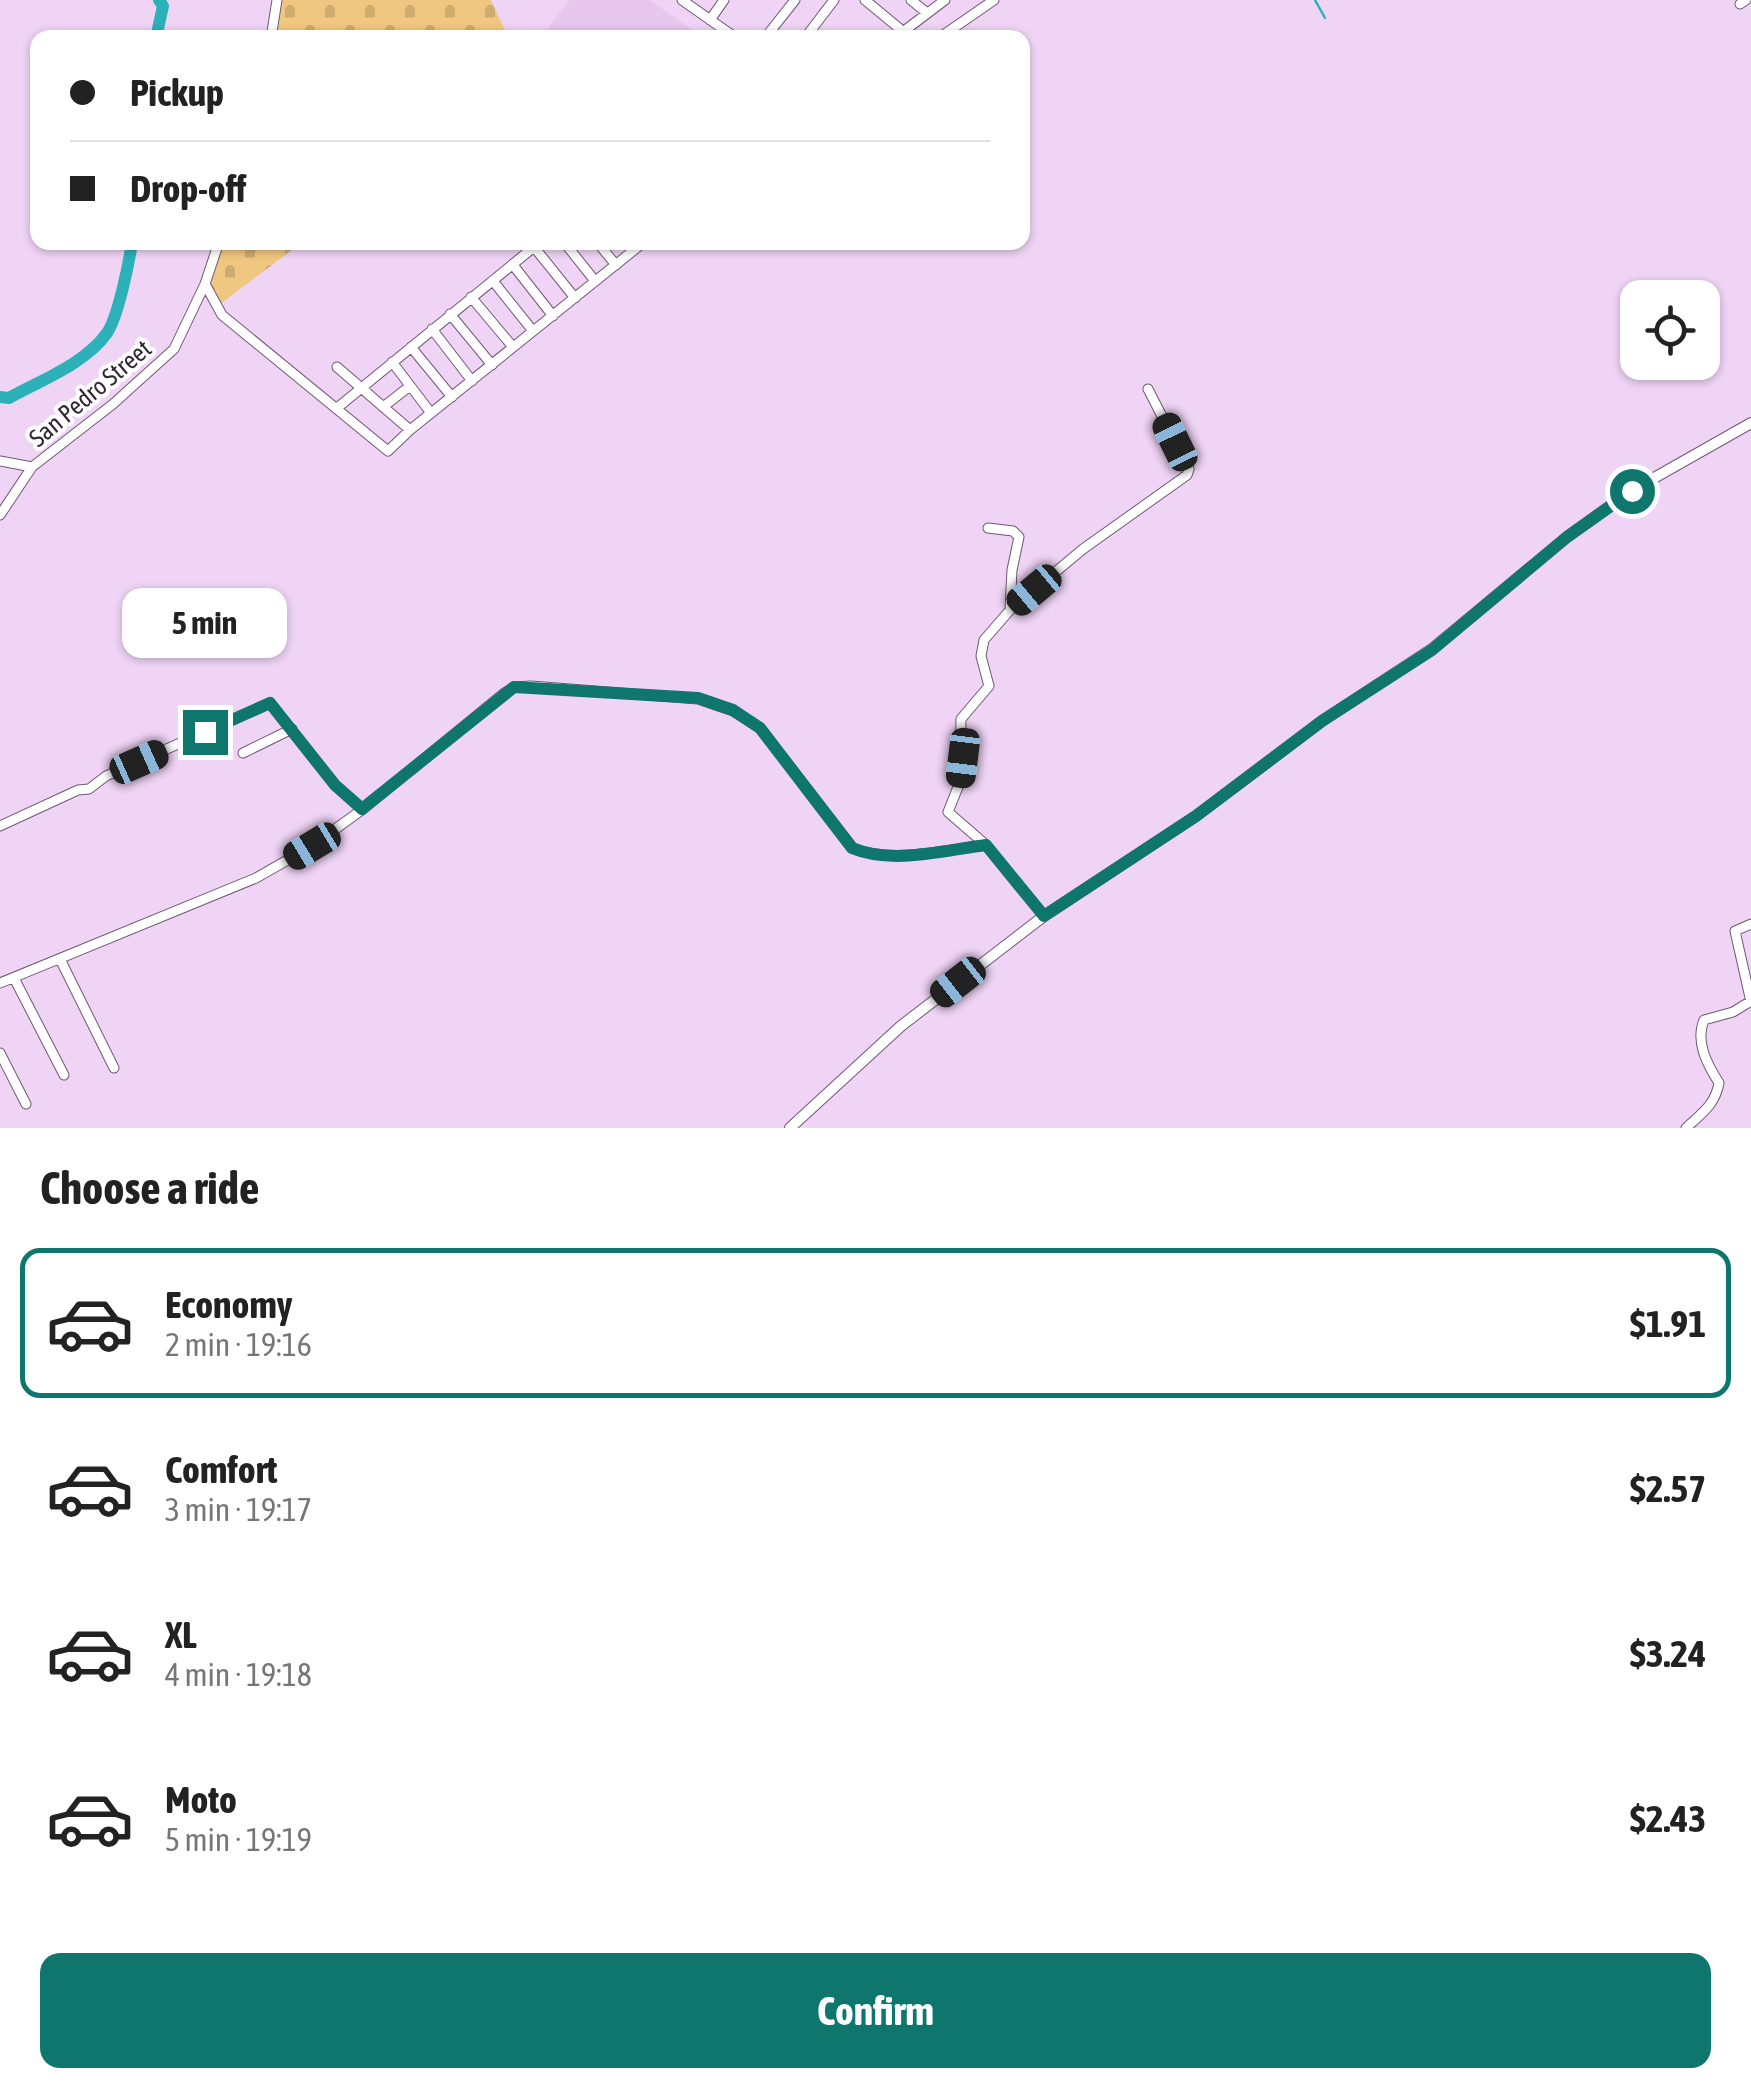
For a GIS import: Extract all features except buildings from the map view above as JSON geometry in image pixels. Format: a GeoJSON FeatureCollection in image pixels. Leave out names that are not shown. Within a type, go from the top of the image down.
{"type":"FeatureCollection","features":[{"type":"Feature","properties":{"kind":"street"},"geometry":{"type":"LineString","coordinates":[[272,30],[277,0]]}},
{"type":"Feature","properties":{"kind":"street"},"geometry":{"type":"LineString","coordinates":[[710,20],[724,0]]}},
{"type":"Feature","properties":{"kind":"street"},"geometry":{"type":"LineString","coordinates":[[771,30],[795,0]]}},
{"type":"Feature","properties":{"kind":"street"},"geometry":{"type":"LineString","coordinates":[[811,30],[834,0]]}},
{"type":"Feature","properties":{"kind":"street"},"geometry":{"type":"LineString","coordinates":[[865,0],[903,30]]}},
{"type":"Feature","properties":{"kind":"street"},"geometry":{"type":"LineString","coordinates":[[911,0],[928,12]]}},
{"type":"Feature","properties":{"kind":"street"},"geometry":{"type":"LineString","coordinates":[[912,30],[945,0]]}},
{"type":"Feature","properties":{"kind":"street"},"geometry":{"type":"LineString","coordinates":[[951,30],[994,0]]}},
{"type":"Feature","properties":{"kind":"street"},"geometry":{"type":"LineString","coordinates":[[686,1],[724,30]]}},
{"type":"Feature","properties":{"kind":"street","name":"San Pedro Street"},"geometry":{"type":"LineString","coordinates":[[0,515],[32,467],[113,404],[174,348],[205,284],[216,250]]}},
{"type":"Feature","properties":{"kind":"street"},"geometry":{"type":"LineString","coordinates":[[337,408],[531,250]]}},
{"type":"Feature","properties":{"kind":"street"},"geometry":{"type":"LineString","coordinates":[[540,250],[574,298]]}},
{"type":"Feature","properties":{"kind":"street"},"geometry":{"type":"LineString","coordinates":[[570,250],[595,281]]}},
{"type":"Feature","properties":{"kind":"street"},"geometry":{"type":"LineString","coordinates":[[604,250],[616,265]]}},
{"type":"Feature","properties":{"kind":"street"},"geometry":{"type":"LineString","coordinates":[[205,284],[222,315],[388,451],[632,250]]}},
{"type":"Feature","properties":{"kind":"street"},"geometry":{"type":"LineString","coordinates":[[513,264],[553,316]]}},
{"type":"Feature","properties":{"kind":"street"},"geometry":{"type":"LineString","coordinates":[[492,281],[533,331]]}},
{"type":"Feature","properties":{"kind":"street"},"geometry":{"type":"LineString","coordinates":[[471,297],[513,348]]}},
{"type":"Feature","properties":{"kind":"street"},"geometry":{"type":"LineString","coordinates":[[450,314],[492,364]]}},
{"type":"Feature","properties":{"kind":"street"},"geometry":{"type":"LineString","coordinates":[[432,329],[472,380]]}},
{"type":"Feature","properties":{"kind":"street"},"geometry":{"type":"LineString","coordinates":[[411,346],[452,397]]}},
{"type":"Feature","properties":{"kind":"street"},"geometry":{"type":"LineString","coordinates":[[392,362],[431,413]]}},
{"type":"Feature","properties":{"kind":"street"},"geometry":{"type":"LineString","coordinates":[[337,367],[410,430]]}},
{"type":"Feature","properties":{"kind":"street"},"geometry":{"type":"LineString","coordinates":[[383,407],[410,386]]}},
{"type":"Feature","properties":{"kind":"street"},"geometry":{"type":"LineString","coordinates":[[1044,916],[986,845],[948,812],[960,782],[962,720],[988,686],[981,656],[984,640],[1010,610],[1083,549],[1188,475],[1189,469],[1148,389]]}},
{"type":"Feature","properties":{"kind":"street"},"geometry":{"type":"LineString","coordinates":[[790,1128],[901,1026],[1044,916],[1196,816],[1322,721],[1432,650],[1567,537],[1632,491],[1751,423]]}},
{"type":"Feature","properties":{"kind":"street"},"geometry":{"type":"LineString","coordinates":[[0,461],[32,467]]}},
{"type":"Feature","properties":{"kind":"street"},"geometry":{"type":"LineString","coordinates":[[988,528],[1013,532],[1019,537],[1010,610]]}},
{"type":"Feature","properties":{"kind":"street"},"geometry":{"type":"LineString","coordinates":[[0,984],[256,878],[312,846],[514,687],[698,698],[733,710],[760,728],[852,848],[868,854],[910,854],[986,845]]}},
{"type":"Feature","properties":{"kind":"street"},"geometry":{"type":"LineString","coordinates":[[0,826],[270,703],[335,785],[362,809]]}},
{"type":"Feature","properties":{"kind":"street"},"geometry":{"type":"LineString","coordinates":[[243,753],[292,729]]}},
{"type":"Feature","properties":{"kind":"street"},"geometry":{"type":"LineString","coordinates":[[1686,1128],[1710,1109],[1719,1082],[1704,1058],[1700,1030],[1704,1020],[1733,1012],[1751,1001],[1735,930],[1751,924]]}},
{"type":"Feature","properties":{"kind":"street"},"geometry":{"type":"LineString","coordinates":[[60,959],[114,1068]]}},
{"type":"Feature","properties":{"kind":"street"},"geometry":{"type":"LineString","coordinates":[[14,978],[64,1075]]}},
{"type":"Feature","properties":{"kind":"street"},"geometry":{"type":"LineString","coordinates":[[0,1053],[26,1104]]}},
{"type":"Feature","properties":{"kind":"shaded area"},"geometry":{"type":"Polygon","coordinates":[[[569,0],[650,0],[692,30],[546,30],[569,0]]]}},
{"type":"Feature","properties":{"kind":"green space"},"geometry":{"type":"Polygon","coordinates":[[[276,0],[491,0],[505,30],[269,30],[276,0]]]}},
{"type":"Feature","properties":{"kind":"green space"},"geometry":{"type":"Polygon","coordinates":[[[216,250],[292,250],[219,305],[208,287],[216,250]]]}},
{"type":"Feature","properties":{"kind":"waterway"},"geometry":{"type":"LineString","coordinates":[[158,30],[163,6],[159,0]]}},
{"type":"Feature","properties":{"kind":"waterway"},"geometry":{"type":"LineString","coordinates":[[1315,0],[1325,18]]}},
{"type":"Feature","properties":{"kind":"waterway"},"geometry":{"type":"LineString","coordinates":[[0,397],[9,398],[48,378],[98,344],[115,315],[131,250]]}},
{"type":"Feature","properties":{"kind":"route"},"geometry":{"type":"LineString","coordinates":[[205,732],[270,703],[335,785],[362,809],[514,687],[698,698],[733,710],[760,728],[852,848],[868,854],[910,854],[986,845],[1044,916],[1196,816],[1322,721],[1432,650],[1567,537],[1632,491]]}}]}
